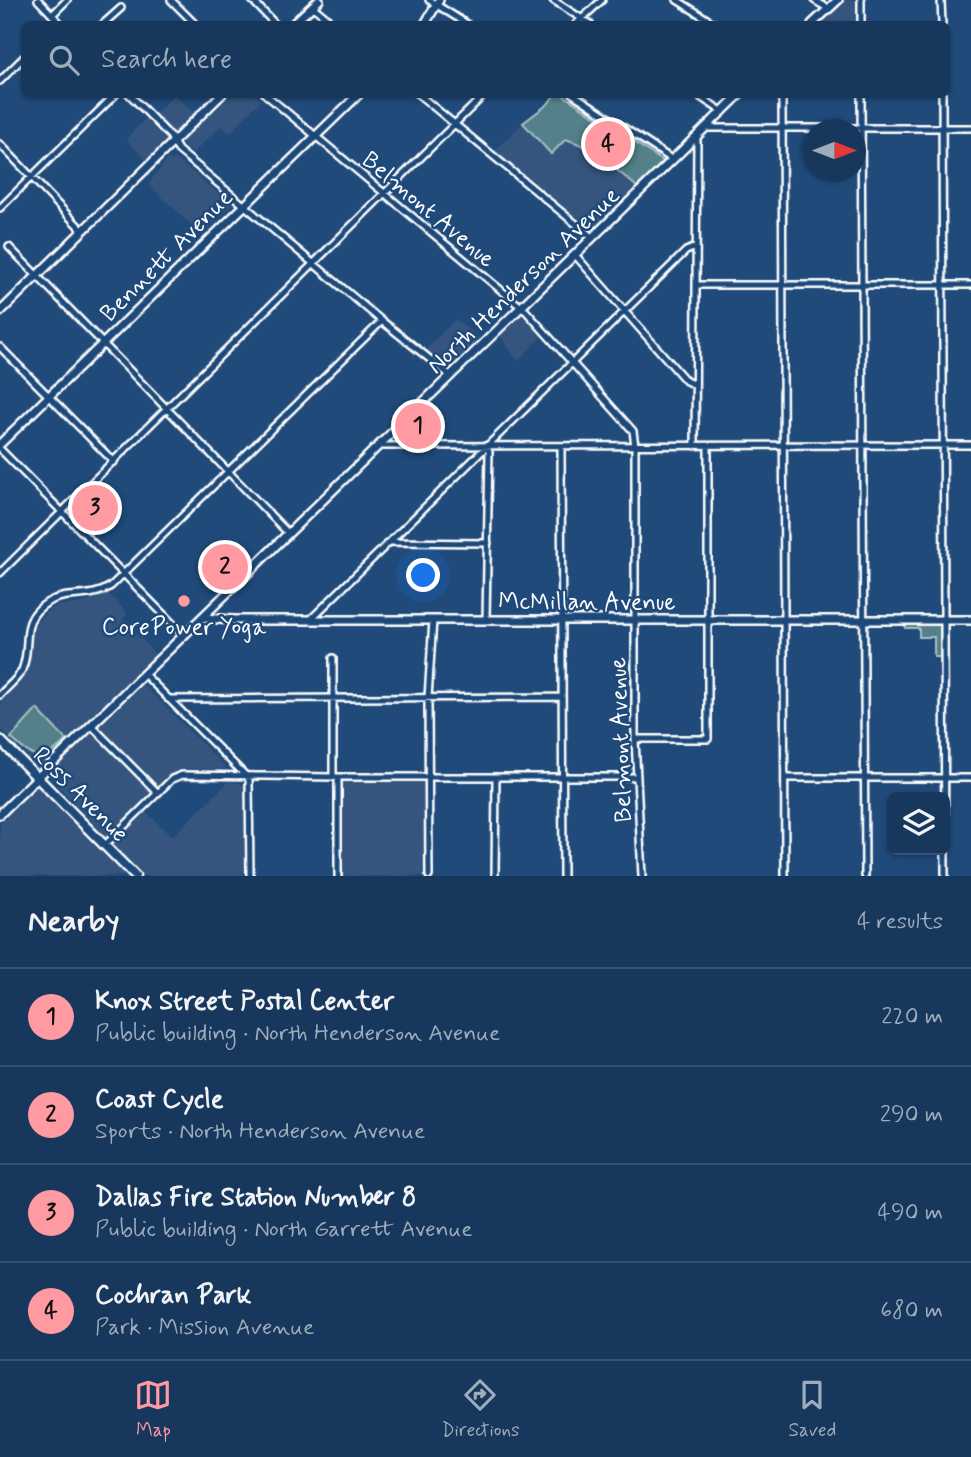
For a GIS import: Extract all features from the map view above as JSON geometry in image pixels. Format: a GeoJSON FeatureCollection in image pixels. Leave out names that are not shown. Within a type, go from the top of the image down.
{"type":"FeatureCollection","features":[{"type":"Feature","properties":{"kind":"main road","name":"Ross Avenue"},"geometry":{"type":"LineString","coordinates":[[0,740],[135,876]]}},
{"type":"Feature","properties":{"kind":"street"},"geometry":{"type":"LineString","coordinates":[[38,0],[57,21]]}},
{"type":"Feature","properties":{"kind":"street"},"geometry":{"type":"LineString","coordinates":[[52,15],[67,0]]}},
{"type":"Feature","properties":{"kind":"street"},"geometry":{"type":"LineString","coordinates":[[171,0],[192,21]]}},
{"type":"Feature","properties":{"kind":"street"},"geometry":{"type":"LineString","coordinates":[[251,0],[272,21]]}},
{"type":"Feature","properties":{"kind":"street"},"geometry":{"type":"LineString","coordinates":[[296,21],[319,0]]}},
{"type":"Feature","properties":{"kind":"street"},"geometry":{"type":"LineString","coordinates":[[429,0],[438,3],[463,21]]}},
{"type":"Feature","properties":{"kind":"street"},"geometry":{"type":"LineString","coordinates":[[553,0],[585,21]]}},
{"type":"Feature","properties":{"kind":"street"},"geometry":{"type":"LineString","coordinates":[[580,21],[602,0]]}},
{"type":"Feature","properties":{"kind":"street"},"geometry":{"type":"LineString","coordinates":[[677,0],[710,21]]}},
{"type":"Feature","properties":{"kind":"street"},"geometry":{"type":"LineString","coordinates":[[814,0],[829,9]]}},
{"type":"Feature","properties":{"kind":"street"},"geometry":{"type":"LineString","coordinates":[[815,21],[838,0]]}},
{"type":"Feature","properties":{"kind":"street"},"geometry":{"type":"LineString","coordinates":[[861,0],[861,21]]}},
{"type":"Feature","properties":{"kind":"street"},"geometry":{"type":"LineString","coordinates":[[942,0],[942,21]]}},
{"type":"Feature","properties":{"kind":"street"},"geometry":{"type":"LineString","coordinates":[[427,21],[438,3]]}},
{"type":"Feature","properties":{"kind":"street"},"geometry":{"type":"LineString","coordinates":[[312,6],[330,21]]}},
{"type":"Feature","properties":{"kind":"street"},"geometry":{"type":"LineString","coordinates":[[106,21],[121,8]]}},
{"type":"Feature","properties":{"kind":"street"},"geometry":{"type":"LineString","coordinates":[[0,82],[21,60]]}},
{"type":"Feature","properties":{"kind":"street"},"geometry":{"type":"LineString","coordinates":[[0,208],[112,98]]}},
{"type":"Feature","properties":{"kind":"street"},"geometry":{"type":"LineString","coordinates":[[133,98],[170,136],[178,150],[451,376]]}},
{"type":"Feature","properties":{"kind":"street"},"geometry":{"type":"LineString","coordinates":[[0,312],[218,98]]}},
{"type":"Feature","properties":{"kind":"street","name":"Belmont Avenue"},"geometry":{"type":"LineString","coordinates":[[270,98],[521,307],[633,431],[635,739],[642,876]]}},
{"type":"Feature","properties":{"kind":"street","name":"Bennett Avenue"},"geometry":{"type":"LineString","coordinates":[[0,444],[355,98]]}},
{"type":"Feature","properties":{"kind":"street"},"geometry":{"type":"LineString","coordinates":[[423,98],[593,238]]}},
{"type":"Feature","properties":{"kind":"street"},"geometry":{"type":"LineString","coordinates":[[0,573],[481,98]]}},
{"type":"Feature","properties":{"kind":"street"},"geometry":{"type":"LineString","coordinates":[[579,98],[674,160]]}},
{"type":"Feature","properties":{"kind":"street"},"geometry":{"type":"LineString","coordinates":[[702,98],[723,112]]}},
{"type":"Feature","properties":{"kind":"street","name":"North Henderson Avenue"},"geometry":{"type":"LineString","coordinates":[[0,814],[736,98]]}},
{"type":"Feature","properties":{"kind":"street"},"geometry":{"type":"LineString","coordinates":[[782,98],[785,876]]}},
{"type":"Feature","properties":{"kind":"street"},"geometry":{"type":"LineString","coordinates":[[862,98],[862,119]]}},
{"type":"Feature","properties":{"kind":"street"},"geometry":{"type":"LineString","coordinates":[[942,98],[945,876]]}},
{"type":"Feature","properties":{"kind":"street"},"geometry":{"type":"LineString","coordinates":[[866,127],[971,128]]}},
{"type":"Feature","properties":{"kind":"street"},"geometry":{"type":"LineString","coordinates":[[706,128],[803,128]]}},
{"type":"Feature","properties":{"kind":"street"},"geometry":{"type":"LineString","coordinates":[[695,446],[697,137]]}},
{"type":"Feature","properties":{"kind":"street"},"geometry":{"type":"LineString","coordinates":[[0,144],[83,231]]}},
{"type":"Feature","properties":{"kind":"street"},"geometry":{"type":"LineString","coordinates":[[862,182],[865,876]]}},
{"type":"Feature","properties":{"kind":"street"},"geometry":{"type":"LineString","coordinates":[[9,247],[288,533]]}},
{"type":"Feature","properties":{"kind":"street"},"geometry":{"type":"LineString","coordinates":[[311,619],[624,310],[686,251],[696,247]]}},
{"type":"Feature","properties":{"kind":"street"},"geometry":{"type":"LineString","coordinates":[[576,256],[686,381],[695,385]]}},
{"type":"Feature","properties":{"kind":"street"},"geometry":{"type":"LineString","coordinates":[[696,285],[971,285]]}},
{"type":"Feature","properties":{"kind":"street"},"geometry":{"type":"LineString","coordinates":[[0,695],[21,671],[27,628],[35,613],[48,602],[59,598],[103,592],[382,321]]}},
{"type":"Feature","properties":{"kind":"street"},"geometry":{"type":"LineString","coordinates":[[0,347],[114,462]]}},
{"type":"Feature","properties":{"kind":"street"},"geometry":{"type":"LineString","coordinates":[[378,446],[971,446]]}},
{"type":"Feature","properties":{"kind":"street"},"geometry":{"type":"LineString","coordinates":[[486,620],[487,446]]}},
{"type":"Feature","properties":{"kind":"street"},"geometry":{"type":"LineString","coordinates":[[561,446],[563,876]]}},
{"type":"Feature","properties":{"kind":"street"},"geometry":{"type":"LineString","coordinates":[[635,739],[708,739],[708,446]]}},
{"type":"Feature","properties":{"kind":"street"},"geometry":{"type":"LineString","coordinates":[[0,449],[184,635]]}},
{"type":"Feature","properties":{"kind":"street"},"geometry":{"type":"LineString","coordinates":[[391,542],[488,543]]}},
{"type":"Feature","properties":{"kind":"street","name":"McMillan Avenue"},"geometry":{"type":"LineString","coordinates":[[203,618],[971,620]]}},
{"type":"Feature","properties":{"kind":"street"},"geometry":{"type":"LineString","coordinates":[[429,876],[428,698],[433,620]]}},
{"type":"Feature","properties":{"kind":"street"},"geometry":{"type":"LineString","coordinates":[[333,658],[338,876]]}},
{"type":"Feature","properties":{"kind":"street"},"geometry":{"type":"LineString","coordinates":[[144,674],[250,783],[250,876]]}},
{"type":"Feature","properties":{"kind":"street"},"geometry":{"type":"LineString","coordinates":[[168,699],[562,697]]}},
{"type":"Feature","properties":{"kind":"street"},"geometry":{"type":"LineString","coordinates":[[92,726],[158,793]]}},
{"type":"Feature","properties":{"kind":"street"},"geometry":{"type":"LineString","coordinates":[[105,846],[173,779],[182,775],[336,778],[637,777]]}},
{"type":"Feature","properties":{"kind":"street"},"geometry":{"type":"LineString","coordinates":[[495,876],[496,777]]}},
{"type":"Feature","properties":{"kind":"street"},"geometry":{"type":"LineString","coordinates":[[785,778],[971,778]]}},
{"type":"Feature","properties":{"kind":"shaded area"},"geometry":{"type":"Polygon","coordinates":[[[845,0],[857,0],[856,21],[823,21],[845,0]]]}},
{"type":"Feature","properties":{"kind":"shaded area"},"geometry":{"type":"Polygon","coordinates":[[[170,98],[178,98],[197,115],[180,132],[173,134],[155,115],[170,98]]]}},
{"type":"Feature","properties":{"kind":"shaded area"},"geometry":{"type":"Polygon","coordinates":[[[228,98],[261,100],[230,133],[221,126],[193,153],[181,143],[228,98]]]}},
{"type":"Feature","properties":{"kind":"shaded area"},"geometry":{"type":"Polygon","coordinates":[[[145,119],[166,141],[147,161],[126,139],[145,119]]]}},
{"type":"Feature","properties":{"kind":"shaded area"},"geometry":{"type":"Polygon","coordinates":[[[523,123],[550,153],[566,138],[592,149],[637,187],[592,232],[493,152],[523,123]]]}},
{"type":"Feature","properties":{"kind":"shaded area"},"geometry":{"type":"Polygon","coordinates":[[[175,158],[232,205],[202,235],[148,184],[168,159],[172,161],[175,158]]]}},
{"type":"Feature","properties":{"kind":"shaded area"},"geometry":{"type":"Polygon","coordinates":[[[525,314],[543,335],[518,361],[499,334],[525,314]]]}},
{"type":"Feature","properties":{"kind":"shaded area"},"geometry":{"type":"Polygon","coordinates":[[[456,319],[483,342],[449,371],[424,351],[456,319]]]}},
{"type":"Feature","properties":{"kind":"shaded area"},"geometry":{"type":"Polygon","coordinates":[[[109,594],[128,614],[123,619],[157,656],[39,767],[0,728],[0,702],[22,680],[28,668],[33,628],[46,612],[57,606],[82,603],[109,594]]]}},
{"type":"Feature","properties":{"kind":"shaded area"},"geometry":{"type":"Polygon","coordinates":[[[143,684],[227,769],[181,769],[107,838],[48,775],[143,684]]]}},
{"type":"Feature","properties":{"kind":"shaded area"},"geometry":{"type":"Polygon","coordinates":[[[342,781],[426,781],[425,876],[342,876],[342,781]]]}},
{"type":"Feature","properties":{"kind":"shaded area"},"geometry":{"type":"Polygon","coordinates":[[[228,782],[240,783],[245,787],[244,876],[144,876],[113,844],[146,812],[172,837],[228,782]]]}},
{"type":"Feature","properties":{"kind":"shaded area"},"geometry":{"type":"Polygon","coordinates":[[[37,787],[125,876],[0,876],[0,823],[37,787]]]}},
{"type":"Feature","properties":{"kind":"green space"},"geometry":{"type":"Polygon","coordinates":[[[552,98],[568,98],[664,162],[637,187],[592,149],[566,139],[551,154],[523,123],[552,98]]]}},
{"type":"Feature","properties":{"kind":"green space"},"geometry":{"type":"Polygon","coordinates":[[[905,624],[939,624],[942,628],[942,657],[934,657],[934,637],[919,637],[919,628],[905,628],[905,624]]]}},
{"type":"Feature","properties":{"kind":"green space"},"geometry":{"type":"Polygon","coordinates":[[[37,709],[66,740],[51,753],[38,756],[26,751],[11,738],[37,709]]]}},
{"type":"Feature","properties":{"kind":"place","name":"Cochran Park"},"geometry":{"type":"Point","coordinates":[608,144]}},
{"type":"Feature","properties":{"kind":"place","name":"Knox Street Postal Center"},"geometry":{"type":"Point","coordinates":[418,426]}},
{"type":"Feature","properties":{"kind":"place","name":"Dallas Fire Station Number 8"},"geometry":{"type":"Point","coordinates":[95,508]}},
{"type":"Feature","properties":{"kind":"place","name":"Coast Cycle"},"geometry":{"type":"Point","coordinates":[225,567]}},
{"type":"Feature","properties":{"kind":"place","name":"CorePower Yoga"},"geometry":{"type":"Point","coordinates":[184,601]}}]}
